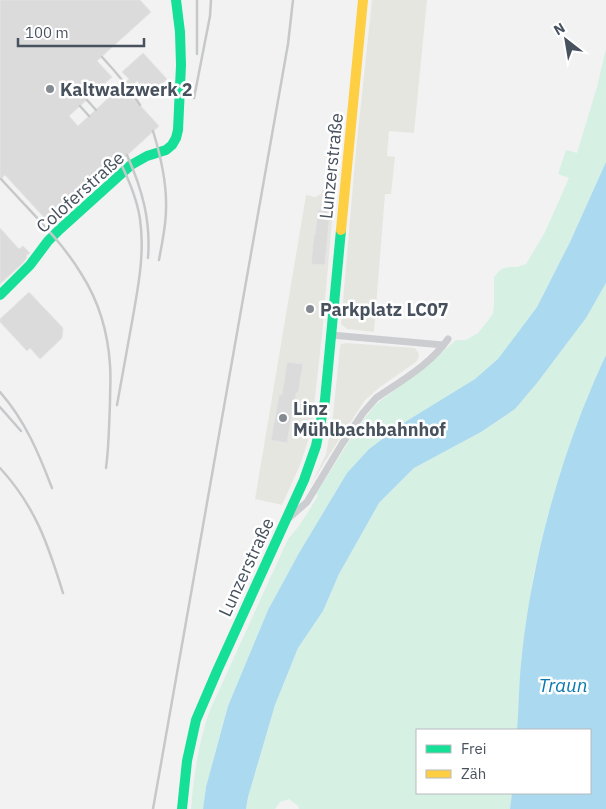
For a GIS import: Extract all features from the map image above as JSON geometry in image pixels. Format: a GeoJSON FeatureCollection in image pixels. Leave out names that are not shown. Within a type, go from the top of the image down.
{"type":"FeatureCollection","features":[{"type":"Feature","properties":{"kind":"street","name":"Coloferstraße"},"geometry":{"type":"LineString","coordinates":[[0,295],[20,277],[48,241],[124,171],[138,160],[166,150],[172,145],[178,130],[181,74],[181,37],[176,0]]}},
{"type":"Feature","properties":{"kind":"street","name":"Lunzerstraße"},"geometry":{"type":"LineString","coordinates":[[182,809],[187,761],[196,720],[213,678],[304,480],[316,446],[324,400],[331,336],[364,0]]}},
{"type":"Feature","properties":{"kind":"street"},"geometry":{"type":"LineString","coordinates":[[331,336],[443,346]]}},
{"type":"Feature","properties":{"kind":"street"},"geometry":{"type":"LineString","coordinates":[[284,522],[307,502],[369,404],[417,369],[443,346],[448,339]]}},
{"type":"Feature","properties":{"kind":"shaded area"},"geometry":{"type":"Polygon","coordinates":[[[372,0],[427,0],[414,133],[389,131],[387,156],[395,157],[391,194],[385,194],[374,332],[347,329],[341,324],[356,150],[372,0]]]}},
{"type":"Feature","properties":{"kind":"shaded area"},"geometry":{"type":"Polygon","coordinates":[[[338,153],[312,424],[300,465],[282,505],[255,499],[306,195],[315,197],[321,194],[338,153]]]}},
{"type":"Feature","properties":{"kind":"shaded area"},"geometry":{"type":"Polygon","coordinates":[[[341,344],[415,348],[419,354],[416,362],[365,400],[311,485],[326,454],[333,415],[340,347],[341,344]]]}},
{"type":"Feature","properties":{"kind":"green space"},"geometry":{"type":"Polygon","coordinates":[[[606,49],[606,162],[570,242],[537,307],[498,360],[475,379],[405,422],[369,449],[347,473],[299,553],[268,610],[228,706],[206,787],[203,809],[191,809],[197,759],[210,710],[288,539],[299,526],[318,496],[316,494],[358,427],[376,404],[424,368],[456,340],[466,340],[478,333],[493,314],[494,277],[501,269],[526,264],[545,232],[569,178],[558,174],[566,150],[577,153],[597,87],[606,49]]]}},
{"type":"Feature","properties":{"kind":"green space"},"geometry":{"type":"Polygon","coordinates":[[[606,283],[606,355],[599,369],[548,515],[533,577],[522,654],[517,729],[416,729],[416,794],[512,794],[510,809],[299,809],[289,799],[280,802],[275,809],[246,809],[275,705],[298,648],[323,611],[339,574],[379,503],[414,468],[481,432],[515,409],[586,318],[606,283]]]}},
{"type":"Feature","properties":{"kind":"water"},"geometry":{"type":"Polygon","coordinates":[[[606,162],[606,283],[586,318],[515,409],[481,432],[414,468],[379,503],[339,574],[323,611],[298,648],[275,705],[246,809],[203,809],[206,787],[228,706],[268,610],[299,553],[347,473],[369,449],[405,422],[475,379],[498,359],[537,307],[570,242],[606,162]]]}},
{"type":"Feature","properties":{"kind":"water","name":"Traun"},"geometry":{"type":"Polygon","coordinates":[[[606,355],[606,809],[510,809],[512,794],[591,794],[591,729],[517,729],[521,663],[537,561],[561,470],[606,355]]]}},
{"type":"Feature","properties":{"kind":"building"},"geometry":{"type":"Polygon","coordinates":[[[0,0],[140,0],[151,12],[97,61],[112,77],[69,116],[78,126],[129,79],[122,72],[143,53],[167,79],[150,95],[137,81],[127,91],[159,126],[51,225],[5,175],[0,180],[0,0]]]}},
{"type":"Feature","properties":{"kind":"building"},"geometry":{"type":"Polygon","coordinates":[[[318,210],[330,211],[325,265],[311,264],[318,210]]]}},
{"type":"Feature","properties":{"kind":"building"},"geometry":{"type":"Polygon","coordinates":[[[0,228],[19,249],[23,246],[30,253],[26,256],[23,263],[0,284],[0,228]]]}},
{"type":"Feature","properties":{"kind":"building"},"geometry":{"type":"Polygon","coordinates":[[[29,292],[63,328],[62,338],[40,359],[30,348],[27,351],[0,322],[0,319],[29,292]]]}},
{"type":"Feature","properties":{"kind":"building","name":"Linz Mühlbachbahnhof"},"geometry":{"type":"Polygon","coordinates":[[[287,362],[303,364],[287,443],[271,440],[279,395],[282,395],[287,362]]]}},
{"type":"Feature","properties":{"kind":"railway"},"geometry":{"type":"LineString","coordinates":[[197,0],[197,54]]}},
{"type":"Feature","properties":{"kind":"railway"},"geometry":{"type":"LineString","coordinates":[[194,98],[210,16],[211,0]]}},
{"type":"Feature","properties":{"kind":"railway"},"geometry":{"type":"LineString","coordinates":[[153,809],[288,44],[293,0]]}},
{"type":"Feature","properties":{"kind":"railway"},"geometry":{"type":"LineString","coordinates":[[102,57],[140,105]]}},
{"type":"Feature","properties":{"kind":"railway"},"geometry":{"type":"LineString","coordinates":[[87,100],[96,110]]}},
{"type":"Feature","properties":{"kind":"railway"},"geometry":{"type":"LineString","coordinates":[[80,106],[89,116]]}},
{"type":"Feature","properties":{"kind":"railway"},"geometry":{"type":"LineString","coordinates":[[153,131],[159,150],[166,189],[164,235],[159,260]]}},
{"type":"Feature","properties":{"kind":"railway"},"geometry":{"type":"LineString","coordinates":[[127,155],[137,180],[147,218],[148,258]]}},
{"type":"Feature","properties":{"kind":"railway"},"geometry":{"type":"LineString","coordinates":[[117,405],[138,284],[142,245],[137,204],[120,162]]}},
{"type":"Feature","properties":{"kind":"railway"},"geometry":{"type":"LineString","coordinates":[[1,179],[74,262],[88,285],[102,318],[109,353],[110,370],[109,436],[106,468]]}},
{"type":"Feature","properties":{"kind":"railway"},"geometry":{"type":"LineString","coordinates":[[0,392],[24,426],[52,488]]}},
{"type":"Feature","properties":{"kind":"railway"},"geometry":{"type":"LineString","coordinates":[[0,407],[21,431]]}},
{"type":"Feature","properties":{"kind":"railway"},"geometry":{"type":"LineString","coordinates":[[0,468],[12,482],[39,526],[63,593]]}},
{"type":"Feature","properties":{"kind":"traffic: fast"},"geometry":{"type":"LineString","coordinates":[[0,295],[30,265],[59,230],[131,165],[147,156],[166,150],[172,145],[178,130],[181,65],[180,32],[176,0]]}},
{"type":"Feature","properties":{"kind":"traffic: fast"},"geometry":{"type":"LineString","coordinates":[[182,809],[187,761],[196,720],[304,480],[316,446],[325,400],[341,230]]}},
{"type":"Feature","properties":{"kind":"traffic: slow"},"geometry":{"type":"LineString","coordinates":[[341,230],[363,0]]}},
{"type":"Feature","properties":{"kind":"place","name":"Kaltwalzwerk 2"},"geometry":{"type":"Point","coordinates":[50,89]}},
{"type":"Feature","properties":{"kind":"place","name":"Parkplatz LC07"},"geometry":{"type":"Point","coordinates":[310,309]}},
{"type":"Feature","properties":{"kind":"place","name":"Linz Mühlbachbahnhof"},"geometry":{"type":"Point","coordinates":[283,418]}}]}
